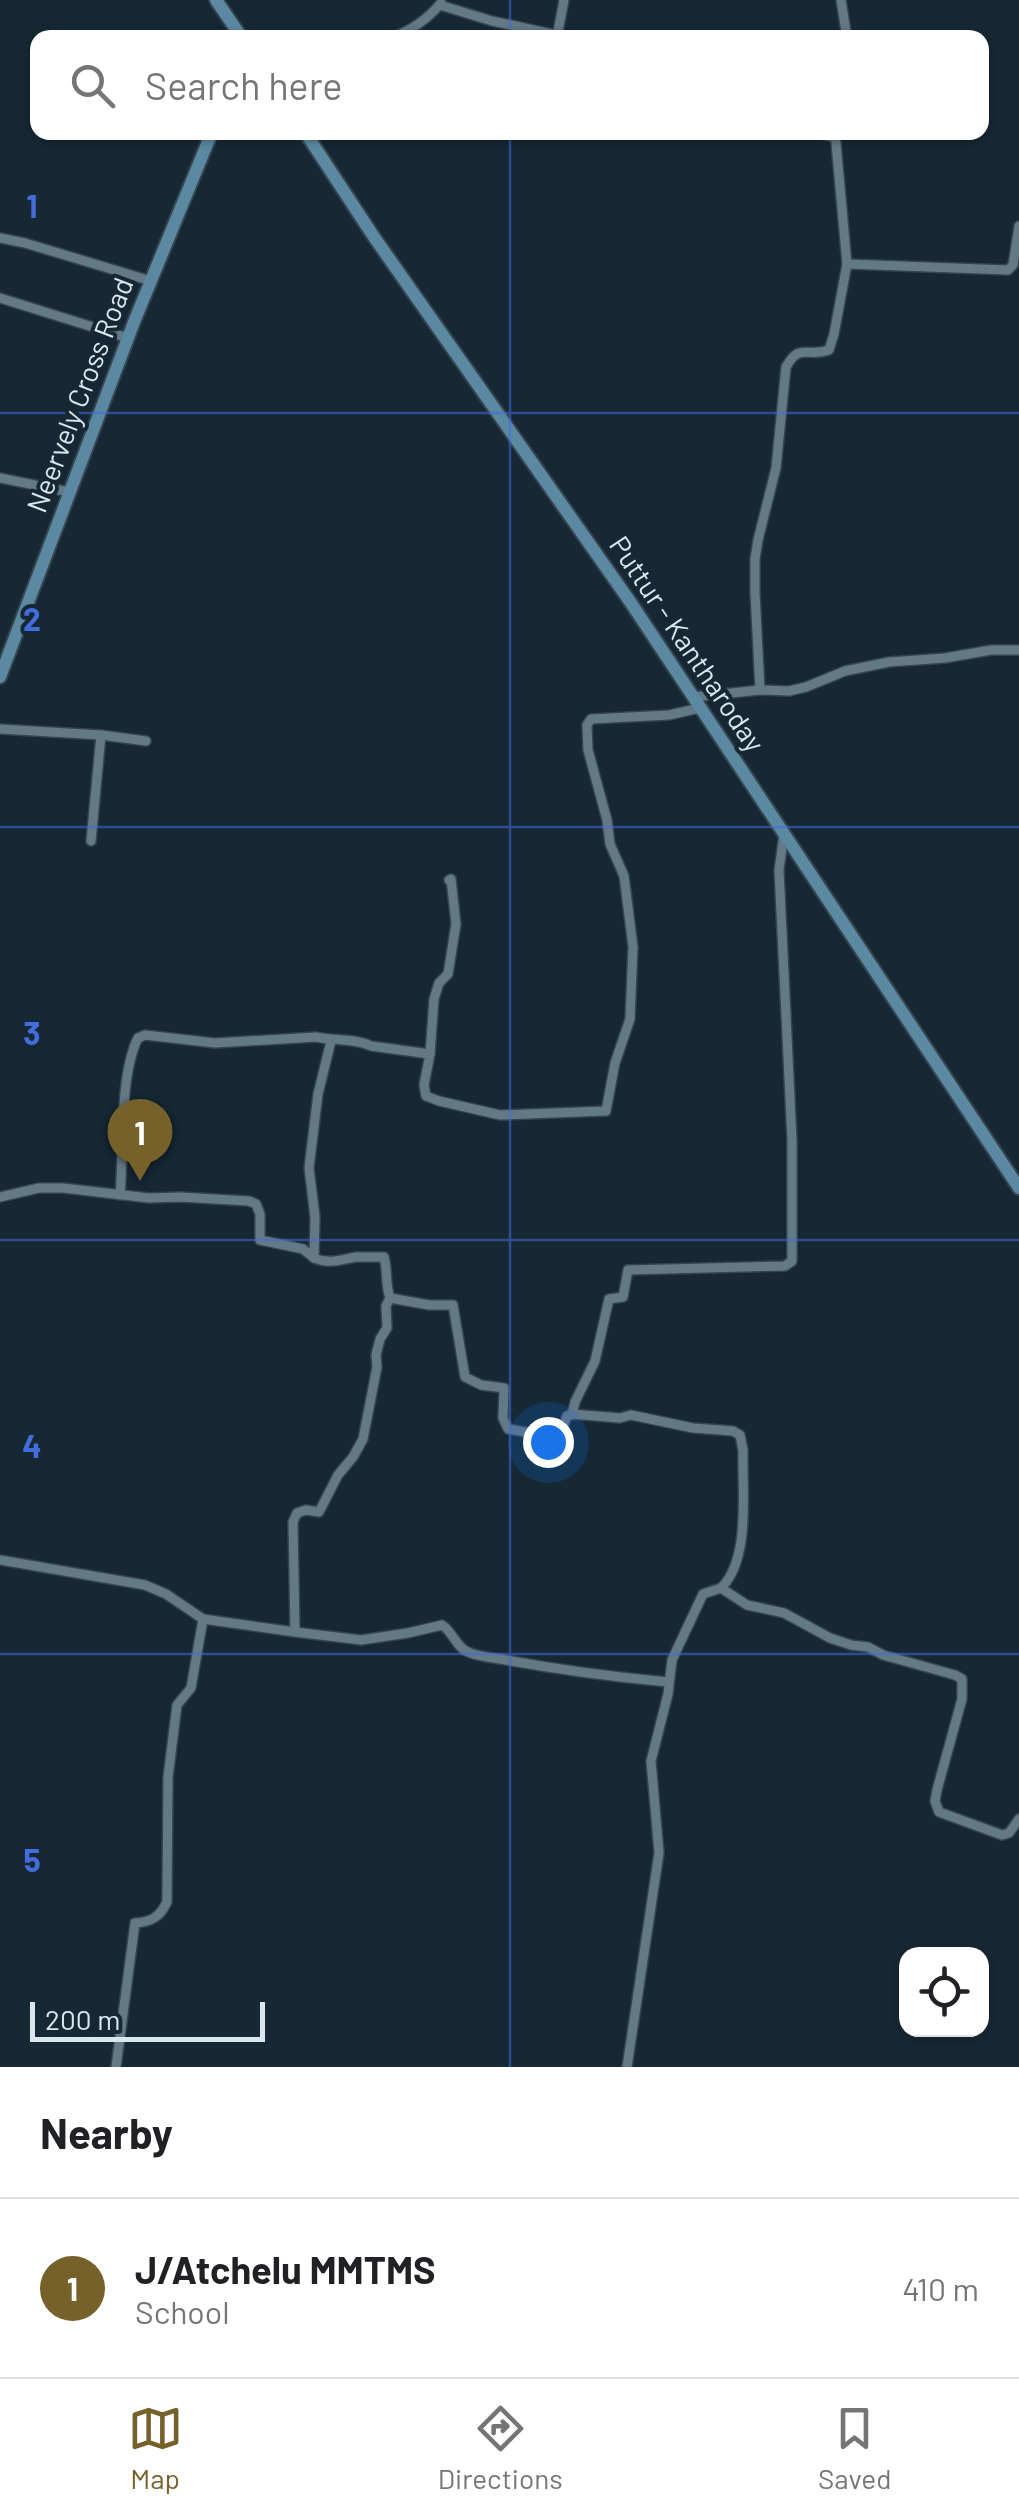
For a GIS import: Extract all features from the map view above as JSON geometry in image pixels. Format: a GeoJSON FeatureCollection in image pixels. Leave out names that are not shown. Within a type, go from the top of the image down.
{"type":"FeatureCollection","features":[{"type":"Feature","properties":{"kind":"main road"},"geometry":{"type":"LineString","coordinates":[[216,0],[237,30]]}},
{"type":"Feature","properties":{"kind":"main road","name":"Neervely Cross Road"},"geometry":{"type":"LineString","coordinates":[[0,677],[128,338],[209,140]]}},
{"type":"Feature","properties":{"kind":"main road","name":"Puttur - Kantharoday"},"geometry":{"type":"LineString","coordinates":[[310,140],[631,604],[1019,1188]]}},
{"type":"Feature","properties":{"kind":"street"},"geometry":{"type":"LineString","coordinates":[[558,30],[564,0]]}},
{"type":"Feature","properties":{"kind":"street"},"geometry":{"type":"LineString","coordinates":[[840,0],[846,30]]}},
{"type":"Feature","properties":{"kind":"street"},"geometry":{"type":"LineString","coordinates":[[409,30],[441,2],[492,22],[529,30]]}},
{"type":"Feature","properties":{"kind":"street"},"geometry":{"type":"LineString","coordinates":[[760,690],[755,559],[776,468],[786,368],[792,355],[799,352],[829,350],[847,264],[835,140]]}},
{"type":"Feature","properties":{"kind":"street"},"geometry":{"type":"LineString","coordinates":[[847,264],[1008,270],[1019,226]]}},
{"type":"Feature","properties":{"kind":"street"},"geometry":{"type":"LineString","coordinates":[[0,238],[151,281]]}},
{"type":"Feature","properties":{"kind":"street"},"geometry":{"type":"LineString","coordinates":[[0,298],[128,338]]}},
{"type":"Feature","properties":{"kind":"street"},"geometry":{"type":"LineString","coordinates":[[0,478],[70,492]]}},
{"type":"Feature","properties":{"kind":"street"},"geometry":{"type":"LineString","coordinates":[[449,880],[456,924],[448,974],[438,984],[434,999],[426,1096],[500,1115],[606,1110],[615,1064],[630,1019],[633,948],[624,876],[610,844],[588,750],[586,726],[592,719],[669,716],[697,703],[760,690],[790,691],[845,671],[890,662],[1019,650]]}},
{"type":"Feature","properties":{"kind":"street"},"geometry":{"type":"LineString","coordinates":[[0,729],[146,741]]}},
{"type":"Feature","properties":{"kind":"street"},"geometry":{"type":"LineString","coordinates":[[91,842],[101,736]]}},
{"type":"Feature","properties":{"kind":"street"},"geometry":{"type":"LineString","coordinates":[[572,1414],[595,1361],[609,1298],[623,1297],[628,1270],[785,1266],[792,1261],[792,1140],[779,870],[784,834]]}},
{"type":"Feature","properties":{"kind":"street"},"geometry":{"type":"LineString","coordinates":[[120,1195],[126,1092],[138,1038],[145,1035],[216,1042],[316,1037],[430,1054]]}},
{"type":"Feature","properties":{"kind":"street"},"geometry":{"type":"LineString","coordinates":[[314,1258],[315,1216],[309,1168],[318,1094],[331,1040]]}},
{"type":"Feature","properties":{"kind":"street"},"geometry":{"type":"LineString","coordinates":[[0,1197],[39,1188],[63,1188],[149,1198],[249,1201],[256,1204],[260,1214],[260,1240],[303,1249],[322,1262],[384,1257],[390,1298],[386,1306],[387,1328],[376,1355],[364,1440],[338,1475],[319,1512],[297,1513],[293,1522],[295,1632]]}},
{"type":"Feature","properties":{"kind":"street"},"geometry":{"type":"LineString","coordinates":[[390,1298],[453,1305],[465,1377],[481,1385],[504,1388],[502,1418],[508,1428],[553,1438],[560,1435],[572,1414],[620,1418],[631,1415],[693,1428],[733,1431],[740,1436],[741,1546],[736,1566],[721,1588],[703,1594],[672,1660],[668,1694],[651,1761],[659,1853],[627,2067]]}},
{"type":"Feature","properties":{"kind":"street"},"geometry":{"type":"LineString","coordinates":[[0,1560],[145,1585],[203,1619],[362,1640],[442,1625],[467,1652],[620,1678],[668,1682]]}},
{"type":"Feature","properties":{"kind":"street"},"geometry":{"type":"LineString","coordinates":[[721,1588],[747,1605],[784,1613],[830,1638],[962,1679],[962,1699],[935,1801],[940,1812],[1002,1835],[1019,1819]]}},
{"type":"Feature","properties":{"kind":"street"},"geometry":{"type":"LineString","coordinates":[[116,2067],[135,1923],[156,1918],[166,1902],[168,1776],[177,1704],[191,1688],[203,1619]]}},
{"type":"Feature","properties":{"kind":"place","name":"J/Atchelu MMTMS"},"geometry":{"type":"Point","coordinates":[140,1181]}}]}
